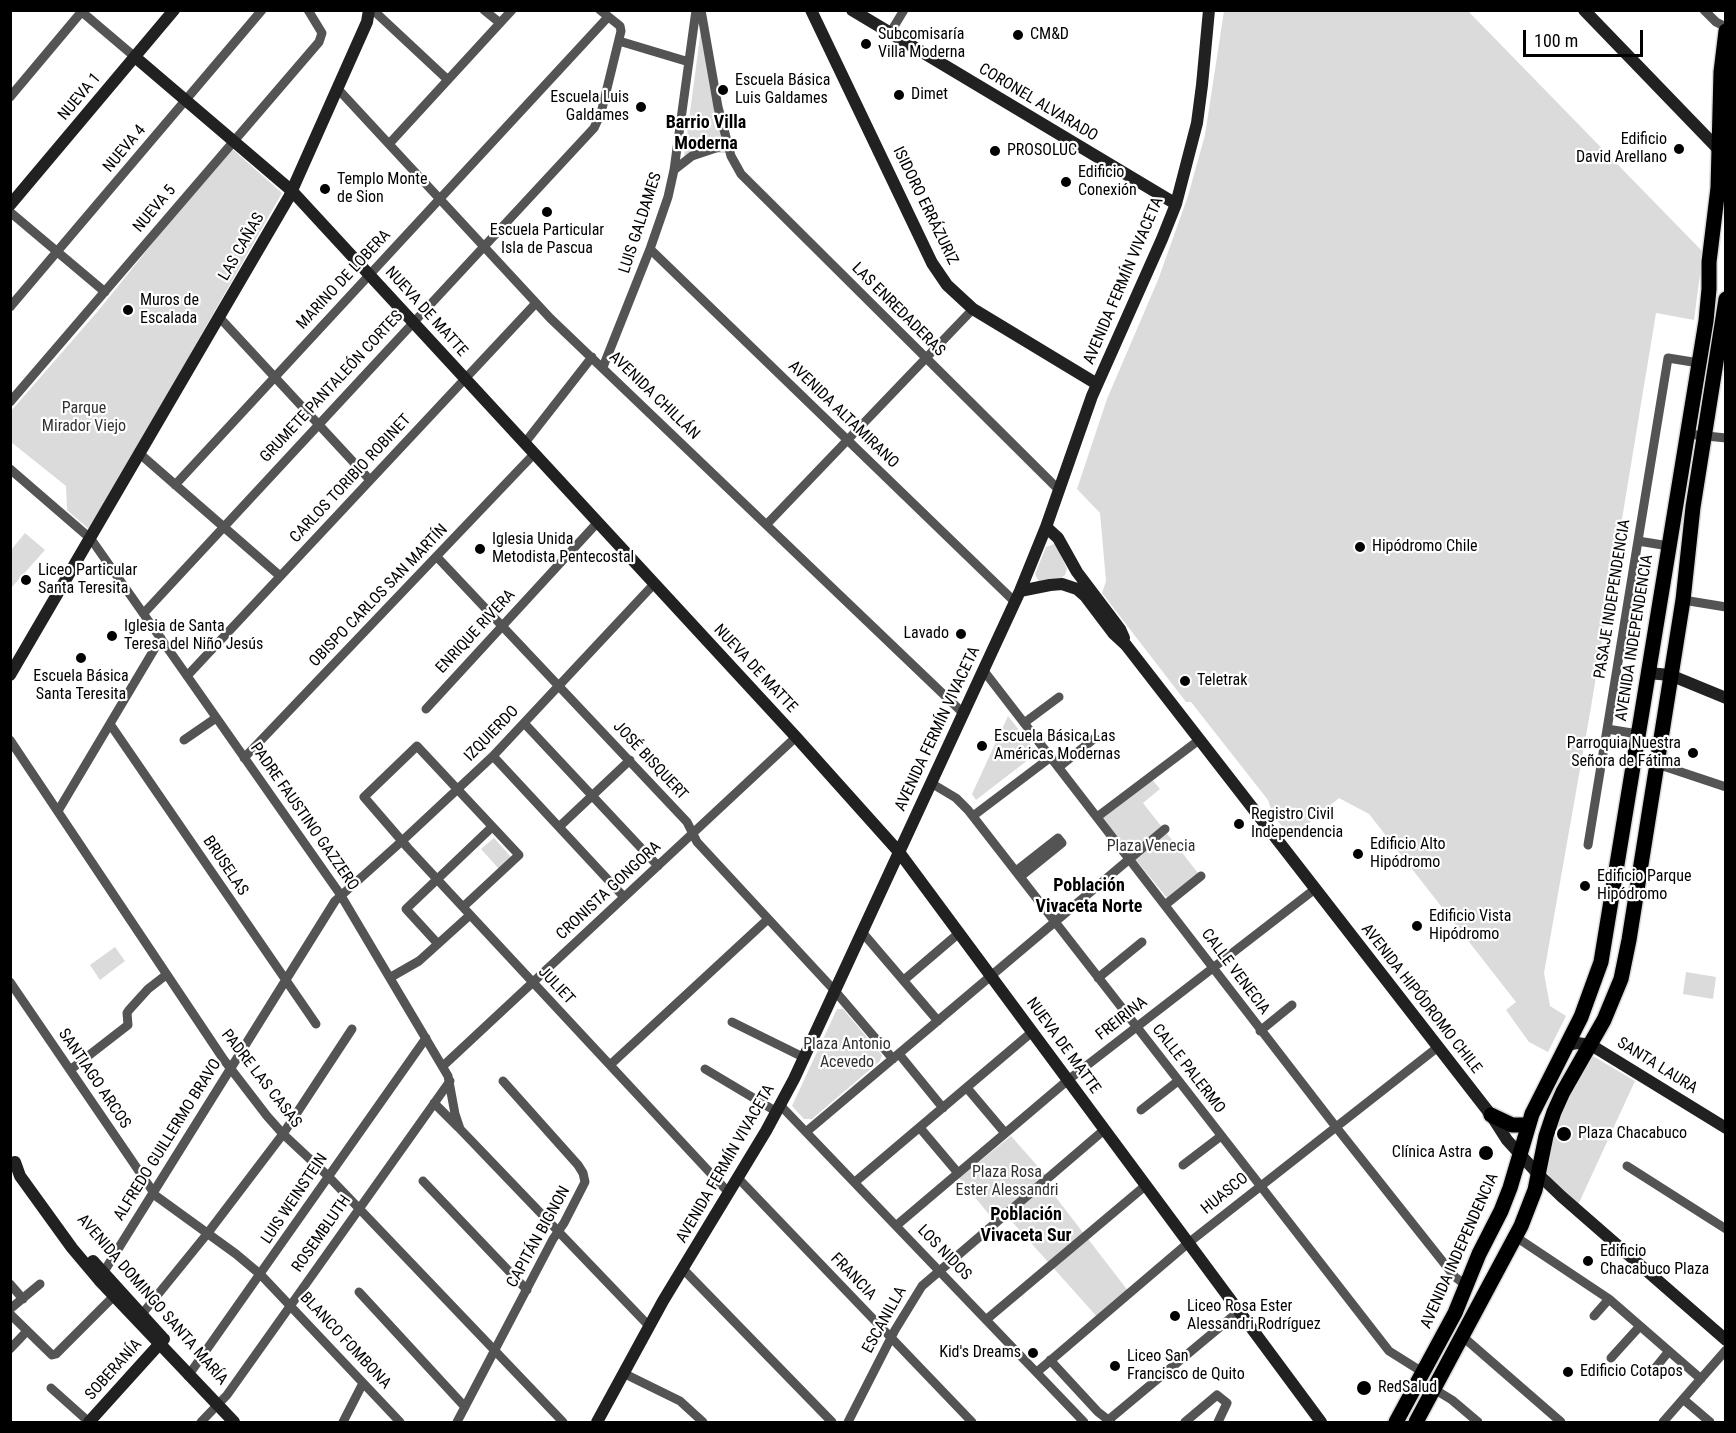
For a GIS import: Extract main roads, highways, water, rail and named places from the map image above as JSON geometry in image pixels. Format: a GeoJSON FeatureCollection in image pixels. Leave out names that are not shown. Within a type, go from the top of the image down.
{"type":"FeatureCollection","features":[{"type":"Feature","properties":{"kind":"main road","name":"AVENIDA INDEPENDENCIA"},"geometry":{"type":"LineString","coordinates":[[1396,1422],[1424,1373],[1467,1286],[1479,1254],[1506,1198],[1528,1125],[1542,1089],[1588,1002],[1601,962],[1708,299],[1709,262],[1723,154],[1721,72],[1725,29]]}},
{"type":"Feature","properties":{"kind":"main road"},"geometry":{"type":"LineString","coordinates":[[1416,1422],[1516,1237],[1529,1206],[1554,1112],[1610,1008],[1624,968],[1683,600],[1693,507],[1704,435],[1723,336],[1725,298]]}},
{"type":"Feature","properties":{"kind":"main road"},"geometry":{"type":"LineString","coordinates":[[1491,1115],[1505,1123],[1518,1126],[1528,1125]]}},
{"type":"Feature","properties":{"kind":"place","name":"CM&D"},"geometry":{"type":"Point","coordinates":[1018,35]}},
{"type":"Feature","properties":{"kind":"place","name":"Subcomisaría Villa Moderna"},"geometry":{"type":"Point","coordinates":[866,44]}},
{"type":"Feature","properties":{"kind":"place","name":"Escuela Básica Luis Galdames"},"geometry":{"type":"Point","coordinates":[723,90]}},
{"type":"Feature","properties":{"kind":"place","name":"Dimet"},"geometry":{"type":"Point","coordinates":[899,95]}},
{"type":"Feature","properties":{"kind":"place","name":"Escuela Luis Galdames"},"geometry":{"type":"Point","coordinates":[641,107]}},
{"type":"Feature","properties":{"kind":"place","name":"Edificio David Arellano"},"geometry":{"type":"Point","coordinates":[1679,149]}},
{"type":"Feature","properties":{"kind":"place","name":"PROSOLUC"},"geometry":{"type":"Point","coordinates":[995,151]}},
{"type":"Feature","properties":{"kind":"place","name":"Edificio Conexión"},"geometry":{"type":"Point","coordinates":[1066,182]}},
{"type":"Feature","properties":{"kind":"place","name":"Templo Monte de Sion"},"geometry":{"type":"Point","coordinates":[325,189]}},
{"type":"Feature","properties":{"kind":"place","name":"Escuela Particular Isla de Pascua"},"geometry":{"type":"Point","coordinates":[547,212]}},
{"type":"Feature","properties":{"kind":"place","name":"Muros de Escalada"},"geometry":{"type":"Point","coordinates":[128,310]}},
{"type":"Feature","properties":{"kind":"place","name":"Hipódromo Chile"},"geometry":{"type":"Point","coordinates":[1360,547]}},
{"type":"Feature","properties":{"kind":"place","name":"Iglesia Unida Metodista Pentecostal"},"geometry":{"type":"Point","coordinates":[480,549]}},
{"type":"Feature","properties":{"kind":"place","name":"Liceo Particular Santa Teresita"},"geometry":{"type":"Point","coordinates":[26,580]}},
{"type":"Feature","properties":{"kind":"place","name":"Lavado"},"geometry":{"type":"Point","coordinates":[961,634]}},
{"type":"Feature","properties":{"kind":"place","name":"Iglesia de Santa Teresa del Niño Jesús"},"geometry":{"type":"Point","coordinates":[112,636]}},
{"type":"Feature","properties":{"kind":"place","name":"Escuela Básica Santa Teresita"},"geometry":{"type":"Point","coordinates":[81,658]}},
{"type":"Feature","properties":{"kind":"place","name":"Teletrak"},"geometry":{"type":"Point","coordinates":[1185,681]}},
{"type":"Feature","properties":{"kind":"place","name":"Escuela Básica Las Américas Modernas"},"geometry":{"type":"Point","coordinates":[982,746]}},
{"type":"Feature","properties":{"kind":"place","name":"Parroquia Nuestra Señora de Fátima"},"geometry":{"type":"Point","coordinates":[1693,753]}},
{"type":"Feature","properties":{"kind":"place","name":"Registro Civil Independencia"},"geometry":{"type":"Point","coordinates":[1239,824]}},
{"type":"Feature","properties":{"kind":"place","name":"Edificio Alto Hipódromo"},"geometry":{"type":"Point","coordinates":[1358,854]}},
{"type":"Feature","properties":{"kind":"place","name":"Edificio Parque Hipódromo"},"geometry":{"type":"Point","coordinates":[1585,886]}},
{"type":"Feature","properties":{"kind":"place","name":"Edificio Vista Hipódromo"},"geometry":{"type":"Point","coordinates":[1417,926]}},
{"type":"Feature","properties":{"kind":"place","name":"Plaza Chacabuco"},"geometry":{"type":"Point","coordinates":[1564,1134]}},
{"type":"Feature","properties":{"kind":"place","name":"Clínica Astra"},"geometry":{"type":"Point","coordinates":[1486,1153]}},
{"type":"Feature","properties":{"kind":"place","name":"Edificio Chacabuco Plaza"},"geometry":{"type":"Point","coordinates":[1588,1261]}},
{"type":"Feature","properties":{"kind":"place","name":"Liceo Rosa Ester Alessandri Rodríguez"},"geometry":{"type":"Point","coordinates":[1175,1316]}},
{"type":"Feature","properties":{"kind":"place","name":"Kid's Dreams"},"geometry":{"type":"Point","coordinates":[1033,1353]}},
{"type":"Feature","properties":{"kind":"place","name":"Liceo San Francisco de Quito"},"geometry":{"type":"Point","coordinates":[1115,1366]}},
{"type":"Feature","properties":{"kind":"place","name":"Edificio Cotapos"},"geometry":{"type":"Point","coordinates":[1568,1372]}},
{"type":"Feature","properties":{"kind":"place","name":"RedSalud"},"geometry":{"type":"Point","coordinates":[1364,1388]}},
{"type":"Feature","properties":{"kind":"district","name":"Barrio Villa Moderna"},"geometry":{"type":"Point","coordinates":[706,133]}},
{"type":"Feature","properties":{"kind":"district","name":"Población Vivaceta Norte"},"geometry":{"type":"Point","coordinates":[1089,896]}},
{"type":"Feature","properties":{"kind":"district","name":"Población Vivaceta Sur"},"geometry":{"type":"Point","coordinates":[1026,1225]}},
{"type":"Feature","properties":{"kind":"park label","name":"Parque Mirador Viejo"},"geometry":{"type":"Point","coordinates":[84,418]}},
{"type":"Feature","properties":{"kind":"park label","name":"Plaza Venecia"},"geometry":{"type":"Point","coordinates":[1151,847]}},
{"type":"Feature","properties":{"kind":"park label","name":"Plaza Antonio Acevedo"},"geometry":{"type":"Point","coordinates":[847,1054]}},
{"type":"Feature","properties":{"kind":"park label","name":"Plaza Rosa Ester Alessandri"},"geometry":{"type":"Point","coordinates":[1007,1182]}}]}
